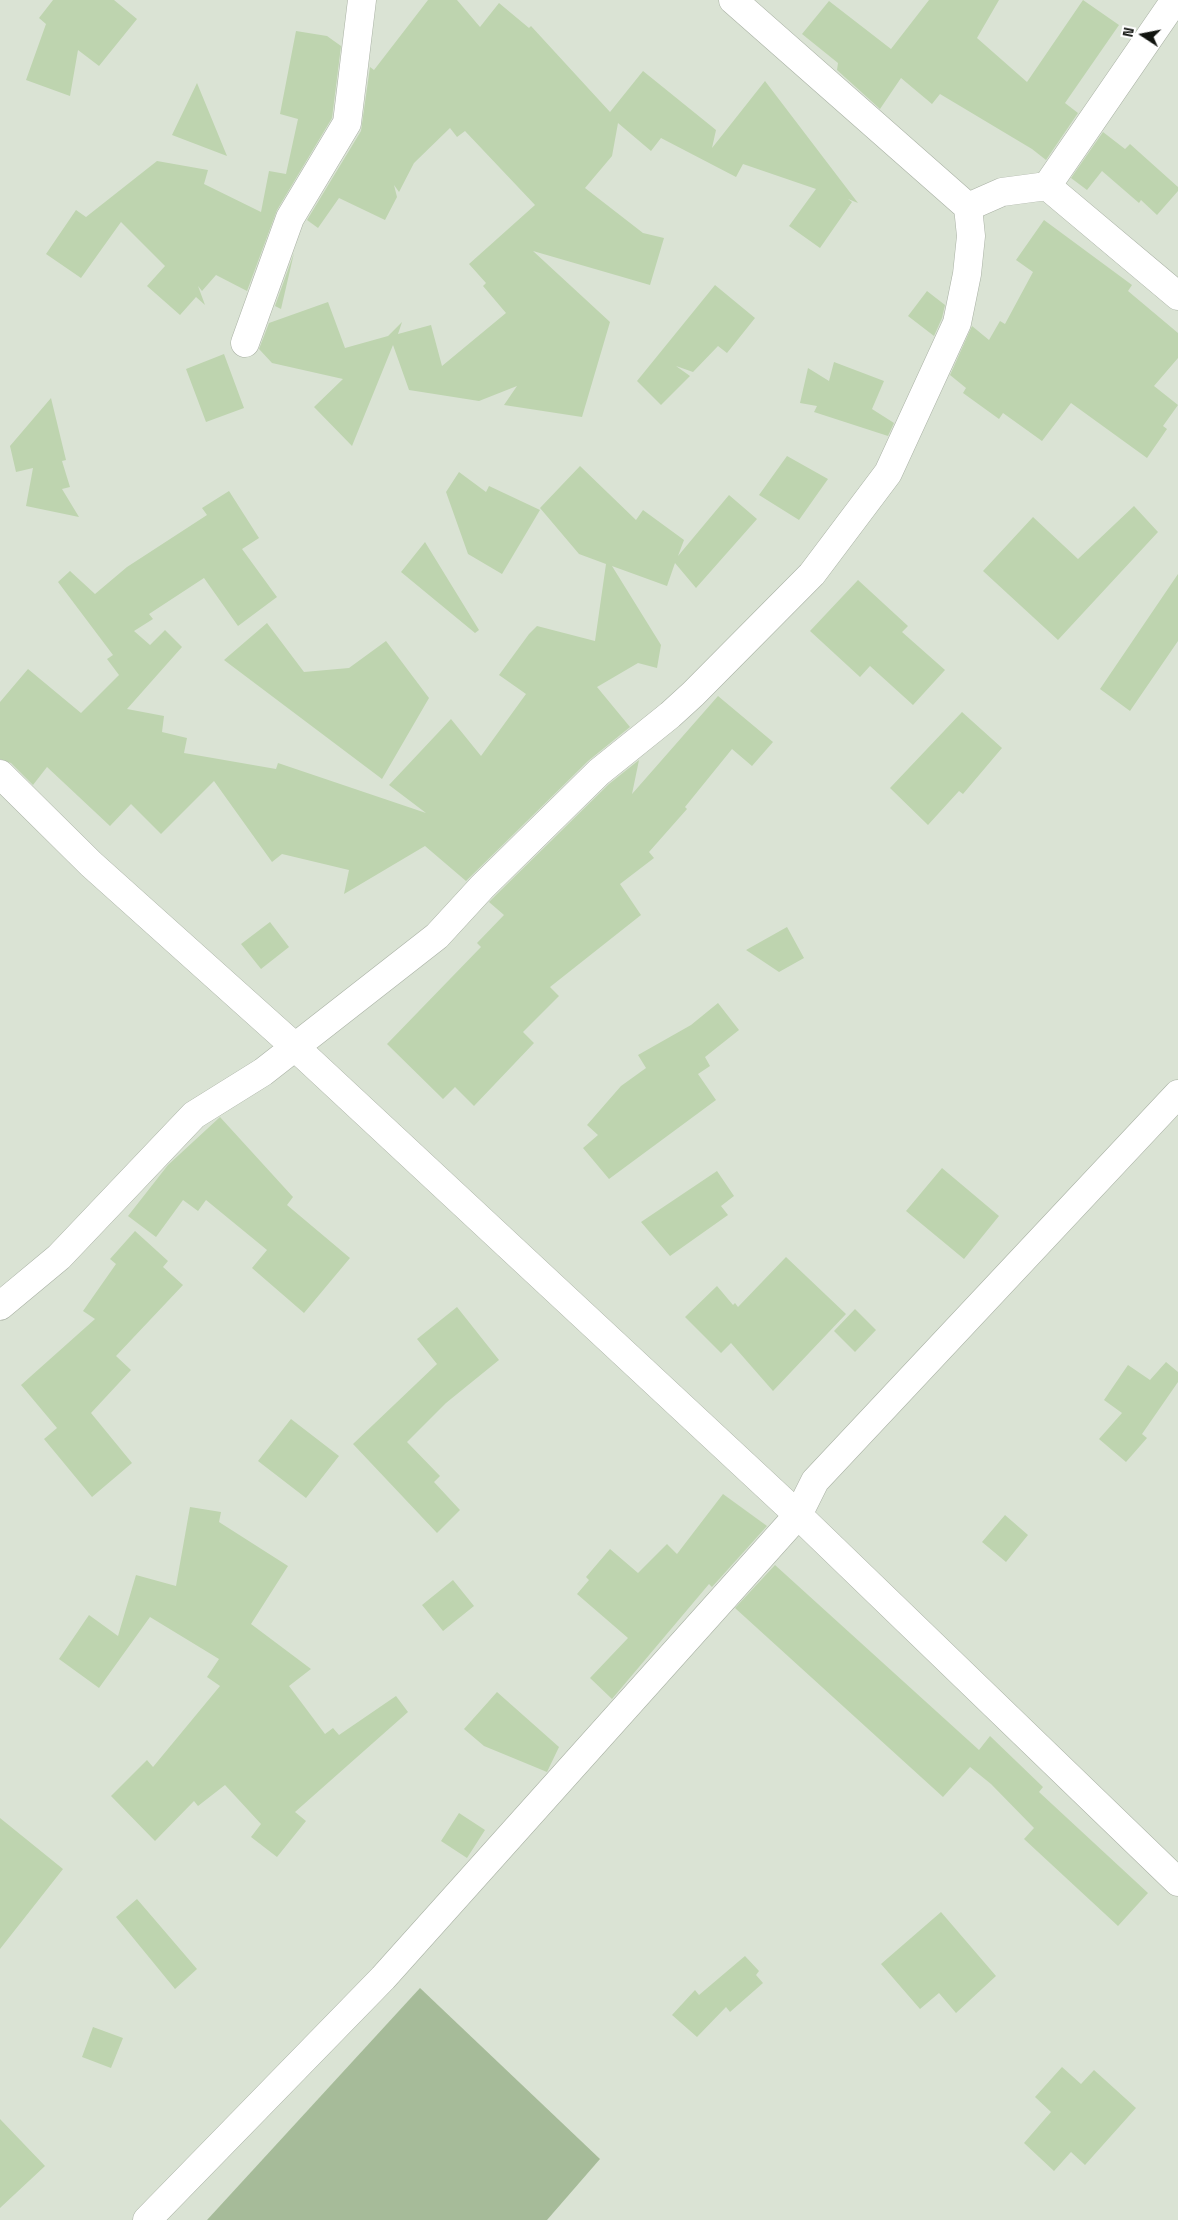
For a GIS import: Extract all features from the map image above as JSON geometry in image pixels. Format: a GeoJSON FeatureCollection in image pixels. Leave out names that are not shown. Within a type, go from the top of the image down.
{"type":"FeatureCollection","features":[{"type":"Feature","properties":{"kind":"street"},"geometry":{"type":"LineString","coordinates":[[245,343],[290,218],[347,123],[362,0]]}},
{"type":"Feature","properties":{"kind":"street"},"geometry":{"type":"LineString","coordinates":[[0,1306],[59,1257],[194,1115],[262,1072],[437,936],[482,887],[592,779],[693,694],[812,574],[888,473],[957,323],[968,274],[972,236],[968,207],[732,0]]}},
{"type":"Feature","properties":{"kind":"street"},"geometry":{"type":"LineString","coordinates":[[1047,186],[1175,0]]}},
{"type":"Feature","properties":{"kind":"street"},"geometry":{"type":"LineString","coordinates":[[968,207],[1002,192],[1047,186],[1178,296]]}},
{"type":"Feature","properties":{"kind":"street"},"geometry":{"type":"LineString","coordinates":[[0,774],[91,864],[294,1046],[798,1515],[1178,1882]]}},
{"type":"Feature","properties":{"kind":"street"},"geometry":{"type":"LineString","coordinates":[[147,2220],[383,1978],[798,1515],[815,1481],[1178,1094]]}},
{"type":"Feature","properties":{"kind":"green space"},"geometry":{"type":"Polygon","coordinates":[[[420,1988],[600,2159],[547,2220],[207,2220],[420,1988]]]}},
{"type":"Feature","properties":{"kind":"building"},"geometry":{"type":"Polygon","coordinates":[[[53,0],[114,0],[137,19],[99,66],[78,50],[70,96],[26,80],[46,24],[39,18],[53,0]]]}},
{"type":"Feature","properties":{"kind":"building"},"geometry":{"type":"Polygon","coordinates":[[[428,0],[457,0],[480,27],[499,3],[529,28],[531,26],[610,112],[643,71],[716,130],[712,148],[765,81],[858,203],[848,199],[852,202],[820,248],[789,226],[816,189],[743,164],[736,177],[661,138],[651,151],[618,123],[612,156],[585,188],[643,233],[664,238],[650,285],[533,251],[610,322],[582,417],[504,405],[517,386],[479,401],[409,390],[393,345],[352,446],[314,407],[343,379],[272,363],[259,349],[269,323],[328,302],[345,348],[388,336],[402,322],[398,334],[431,325],[442,366],[506,313],[483,286],[486,283],[469,264],[535,205],[465,131],[457,137],[450,128],[414,163],[399,192],[394,185],[397,197],[385,220],[339,198],[318,228],[307,220],[361,131],[370,67],[374,70],[428,0]]]}},
{"type":"Feature","properties":{"kind":"building"},"geometry":{"type":"Polygon","coordinates":[[[929,0],[999,0],[977,38],[1027,82],[1083,0],[1119,25],[1065,103],[1078,113],[1046,160],[1032,149],[940,94],[932,104],[901,78],[880,109],[837,70],[838,63],[802,34],[829,1],[891,49],[929,0]]]}},
{"type":"Feature","properties":{"kind":"building"},"geometry":{"type":"Polygon","coordinates":[[[296,31],[327,36],[341,46],[332,118],[277,210],[247,291],[216,275],[202,291],[198,286],[205,305],[196,297],[180,315],[147,286],[165,266],[121,222],[81,278],[46,254],[76,210],[86,217],[157,161],[208,170],[204,184],[261,212],[269,171],[286,174],[298,119],[280,114],[296,31]]]}},
{"type":"Feature","properties":{"kind":"building"},"geometry":{"type":"Polygon","coordinates":[[[197,83],[227,156],[172,135],[197,83]]]}},
{"type":"Feature","properties":{"kind":"building"},"geometry":{"type":"Polygon","coordinates":[[[1103,132],[1125,149],[1130,144],[1178,187],[1178,191],[1157,215],[1141,200],[1139,203],[1102,171],[1087,190],[1071,178],[1103,132]]]}},
{"type":"Feature","properties":{"kind":"building"},"geometry":{"type":"Polygon","coordinates":[[[1044,220],[1132,285],[1128,291],[1178,333],[1178,358],[1154,386],[1178,405],[1163,426],[1167,429],[1147,458],[1071,403],[1042,441],[1003,413],[999,419],[963,393],[966,388],[950,375],[972,326],[989,340],[1000,321],[1005,324],[1033,272],[1016,260],[1044,220]]]}},
{"type":"Feature","properties":{"kind":"building"},"geometry":{"type":"Polygon","coordinates":[[[294,253],[281,309],[275,306],[294,253]]]}},
{"type":"Feature","properties":{"kind":"building"},"geometry":{"type":"Polygon","coordinates":[[[715,285],[755,318],[727,353],[718,346],[693,372],[676,366],[690,376],[661,405],[637,381],[715,285]]]}},
{"type":"Feature","properties":{"kind":"building"},"geometry":{"type":"Polygon","coordinates":[[[927,291],[945,305],[942,318],[934,336],[908,316],[927,291]]]}},
{"type":"Feature","properties":{"kind":"building"},"geometry":{"type":"Polygon","coordinates":[[[224,354],[244,408],[206,422],[186,369],[224,354]]]}},
{"type":"Feature","properties":{"kind":"building"},"geometry":{"type":"Polygon","coordinates":[[[834,362],[884,381],[872,409],[894,423],[888,436],[814,412],[817,406],[800,403],[808,368],[829,381],[834,362]]]}},
{"type":"Feature","properties":{"kind":"building"},"geometry":{"type":"Polygon","coordinates":[[[51,398],[66,460],[62,461],[70,487],[62,489],[79,517],[26,506],[33,468],[16,472],[10,446],[51,398]]]}},
{"type":"Feature","properties":{"kind":"building"},"geometry":{"type":"Polygon","coordinates":[[[787,456],[828,479],[799,520],[759,495],[787,456]]]}},
{"type":"Feature","properties":{"kind":"building"},"geometry":{"type":"Polygon","coordinates":[[[580,466],[636,520],[643,510],[684,540],[678,556],[729,495],[757,519],[696,588],[675,563],[667,586],[612,566],[661,645],[657,668],[638,663],[597,687],[630,727],[588,761],[466,881],[425,846],[344,894],[349,870],[282,854],[272,862],[214,781],[161,834],[131,804],[110,826],[47,767],[33,785],[11,763],[0,759],[0,702],[28,669],[81,713],[119,675],[107,659],[113,655],[58,582],[70,571],[95,594],[127,567],[207,515],[202,508],[229,491],[259,538],[242,549],[277,597],[238,626],[204,578],[149,614],[153,619],[134,631],[150,645],[165,630],[182,647],[127,709],[164,716],[162,732],[187,738],[184,753],[276,769],[278,763],[426,813],[389,785],[451,719],[481,756],[526,694],[499,675],[529,634],[537,626],[595,641],[606,564],[579,554],[540,508],[580,466]]]}},
{"type":"Feature","properties":{"kind":"building"},"geometry":{"type":"Polygon","coordinates":[[[459,472],[486,492],[489,486],[540,510],[502,574],[468,554],[446,492],[459,472]]]}},
{"type":"Feature","properties":{"kind":"building"},"geometry":{"type":"Polygon","coordinates":[[[1134,506],[1158,532],[1058,640],[983,571],[1033,517],[1078,559],[1134,506]]]}},
{"type":"Feature","properties":{"kind":"building"},"geometry":{"type":"Polygon","coordinates":[[[425,542],[479,630],[475,633],[401,572],[425,542]]]}},
{"type":"Feature","properties":{"kind":"building"},"geometry":{"type":"Polygon","coordinates":[[[1178,574],[1178,641],[1130,711],[1100,689],[1178,574]]]}},
{"type":"Feature","properties":{"kind":"building"},"geometry":{"type":"Polygon","coordinates":[[[858,580],[908,626],[902,632],[945,670],[913,705],[870,666],[860,677],[810,631],[858,580]]]}},
{"type":"Feature","properties":{"kind":"building"},"geometry":{"type":"Polygon","coordinates":[[[267,623],[304,672],[349,668],[386,641],[429,698],[382,779],[224,660],[267,623]]]}},
{"type":"Feature","properties":{"kind":"building"},"geometry":{"type":"Polygon","coordinates":[[[718,696],[773,742],[752,766],[732,749],[685,807],[687,809],[649,852],[654,858],[620,884],[641,915],[550,987],[559,996],[523,1032],[534,1043],[474,1106],[455,1087],[443,1099],[387,1044],[481,947],[477,943],[504,915],[489,902],[609,784],[639,760],[632,794],[718,696]]]}},
{"type":"Feature","properties":{"kind":"building"},"geometry":{"type":"Polygon","coordinates":[[[962,712],[1002,748],[963,794],[959,791],[928,825],[890,788],[962,712]]]}},
{"type":"Feature","properties":{"kind":"building"},"geometry":{"type":"Polygon","coordinates":[[[270,922],[289,947],[261,969],[241,944],[270,922]]]}},
{"type":"Feature","properties":{"kind":"building"},"geometry":{"type":"Polygon","coordinates":[[[787,927],[804,958],[779,972],[746,950],[787,927]]]}},
{"type":"Feature","properties":{"kind":"building"},"geometry":{"type":"Polygon","coordinates":[[[718,1003],[739,1030],[705,1057],[710,1066],[698,1074],[716,1100],[609,1179],[583,1148],[598,1135],[587,1125],[621,1086],[646,1068],[638,1055],[691,1025],[718,1003]]]}},
{"type":"Feature","properties":{"kind":"building"},"geometry":{"type":"Polygon","coordinates":[[[220,1117],[293,1197],[287,1205],[350,1258],[304,1313],[252,1268],[267,1250],[206,1200],[198,1211],[183,1200],[156,1237],[128,1216],[168,1165],[220,1117]]]}},
{"type":"Feature","properties":{"kind":"building"},"geometry":{"type":"Polygon","coordinates":[[[942,1168],[999,1216],[964,1259],[906,1211],[942,1168]]]}},
{"type":"Feature","properties":{"kind":"building"},"geometry":{"type":"Polygon","coordinates":[[[717,1171],[734,1196],[721,1206],[728,1215],[670,1256],[641,1222],[717,1171]]]}},
{"type":"Feature","properties":{"kind":"building"},"geometry":{"type":"Polygon","coordinates":[[[135,1231],[168,1261],[163,1267],[183,1285],[116,1356],[131,1370],[91,1413],[132,1463],[92,1497],[44,1439],[57,1428],[21,1385],[95,1319],[83,1311],[116,1264],[110,1259],[135,1231]]]}},
{"type":"Feature","properties":{"kind":"building"},"geometry":{"type":"Polygon","coordinates":[[[786,1257],[846,1314],[773,1391],[731,1343],[721,1353],[685,1317],[717,1286],[733,1305],[735,1303],[738,1307],[786,1257]]]}},
{"type":"Feature","properties":{"kind":"building"},"geometry":{"type":"Polygon","coordinates":[[[457,1307],[499,1360],[446,1403],[407,1442],[440,1476],[434,1482],[460,1510],[437,1533],[353,1444],[437,1364],[417,1339],[457,1307]]]}},
{"type":"Feature","properties":{"kind":"building"},"geometry":{"type":"Polygon","coordinates":[[[855,1309],[876,1330],[855,1352],[834,1331],[855,1309]]]}},
{"type":"Feature","properties":{"kind":"building"},"geometry":{"type":"Polygon","coordinates":[[[1166,1362],[1178,1372],[1178,1382],[1142,1434],[1147,1438],[1126,1462],[1099,1439],[1122,1413],[1104,1400],[1128,1365],[1150,1380],[1166,1362]]]}},
{"type":"Feature","properties":{"kind":"building"},"geometry":{"type":"Polygon","coordinates":[[[291,1419],[339,1456],[306,1498],[258,1461],[291,1419]]]}},
{"type":"Feature","properties":{"kind":"building"},"geometry":{"type":"Polygon","coordinates":[[[723,1494],[767,1526],[712,1587],[709,1584],[612,1699],[590,1678],[628,1638],[577,1594],[589,1580],[586,1577],[610,1549],[638,1573],[667,1544],[677,1554],[723,1494]]]}},
{"type":"Feature","properties":{"kind":"building"},"geometry":{"type":"Polygon","coordinates":[[[190,1507],[221,1512],[219,1522],[288,1566],[251,1624],[311,1669],[289,1686],[325,1734],[333,1728],[339,1735],[396,1696],[408,1712],[295,1812],[306,1821],[277,1857],[251,1837],[261,1824],[225,1785],[198,1806],[194,1801],[155,1841],[111,1796],[147,1760],[153,1767],[220,1686],[207,1677],[219,1659],[150,1617],[99,1688],[59,1659],[89,1615],[118,1636],[136,1575],[176,1586],[190,1507]]]}},
{"type":"Feature","properties":{"kind":"building"},"geometry":{"type":"Polygon","coordinates":[[[1005,1515],[1028,1535],[1006,1562],[982,1542],[1005,1515]]]}},
{"type":"Feature","properties":{"kind":"building"},"geometry":{"type":"Polygon","coordinates":[[[775,1565],[979,1750],[990,1736],[1043,1787],[1039,1792],[1148,1893],[1118,1926],[1024,1839],[1034,1828],[991,1784],[970,1767],[943,1797],[735,1608],[775,1565]]]}},
{"type":"Feature","properties":{"kind":"building"},"geometry":{"type":"Polygon","coordinates":[[[453,1580],[474,1606],[443,1631],[422,1605],[453,1580]]]}},
{"type":"Feature","properties":{"kind":"building"},"geometry":{"type":"Polygon","coordinates":[[[497,1692],[559,1747],[547,1772],[484,1746],[464,1729],[497,1692]]]}},
{"type":"Feature","properties":{"kind":"building"},"geometry":{"type":"Polygon","coordinates":[[[459,1813],[485,1830],[467,1858],[441,1841],[459,1813]]]}},
{"type":"Feature","properties":{"kind":"building"},"geometry":{"type":"Polygon","coordinates":[[[0,1818],[63,1869],[0,1949],[0,1818]]]}},
{"type":"Feature","properties":{"kind":"building"},"geometry":{"type":"Polygon","coordinates":[[[137,1899],[197,1969],[175,1989],[116,1917],[137,1899]]]}},
{"type":"Feature","properties":{"kind":"building"},"geometry":{"type":"Polygon","coordinates":[[[941,1912],[996,1976],[956,2013],[939,1993],[920,2009],[881,1964],[941,1912]]]}},
{"type":"Feature","properties":{"kind":"building"},"geometry":{"type":"Polygon","coordinates":[[[745,1956],[759,1971],[756,1975],[763,1983],[730,2012],[726,2007],[697,2037],[672,2015],[695,1990],[699,1995],[745,1956]]]}},
{"type":"Feature","properties":{"kind":"building"},"geometry":{"type":"Polygon","coordinates":[[[93,2027],[123,2038],[111,2068],[82,2057],[93,2027]]]}},
{"type":"Feature","properties":{"kind":"building"},"geometry":{"type":"Polygon","coordinates":[[[1062,2067],[1081,2084],[1094,2070],[1136,2108],[1085,2165],[1071,2152],[1054,2171],[1024,2143],[1051,2112],[1035,2097],[1062,2067]]]}},
{"type":"Feature","properties":{"kind":"building"},"geometry":{"type":"Polygon","coordinates":[[[0,2119],[45,2166],[0,2208],[0,2119]]]}}]}
